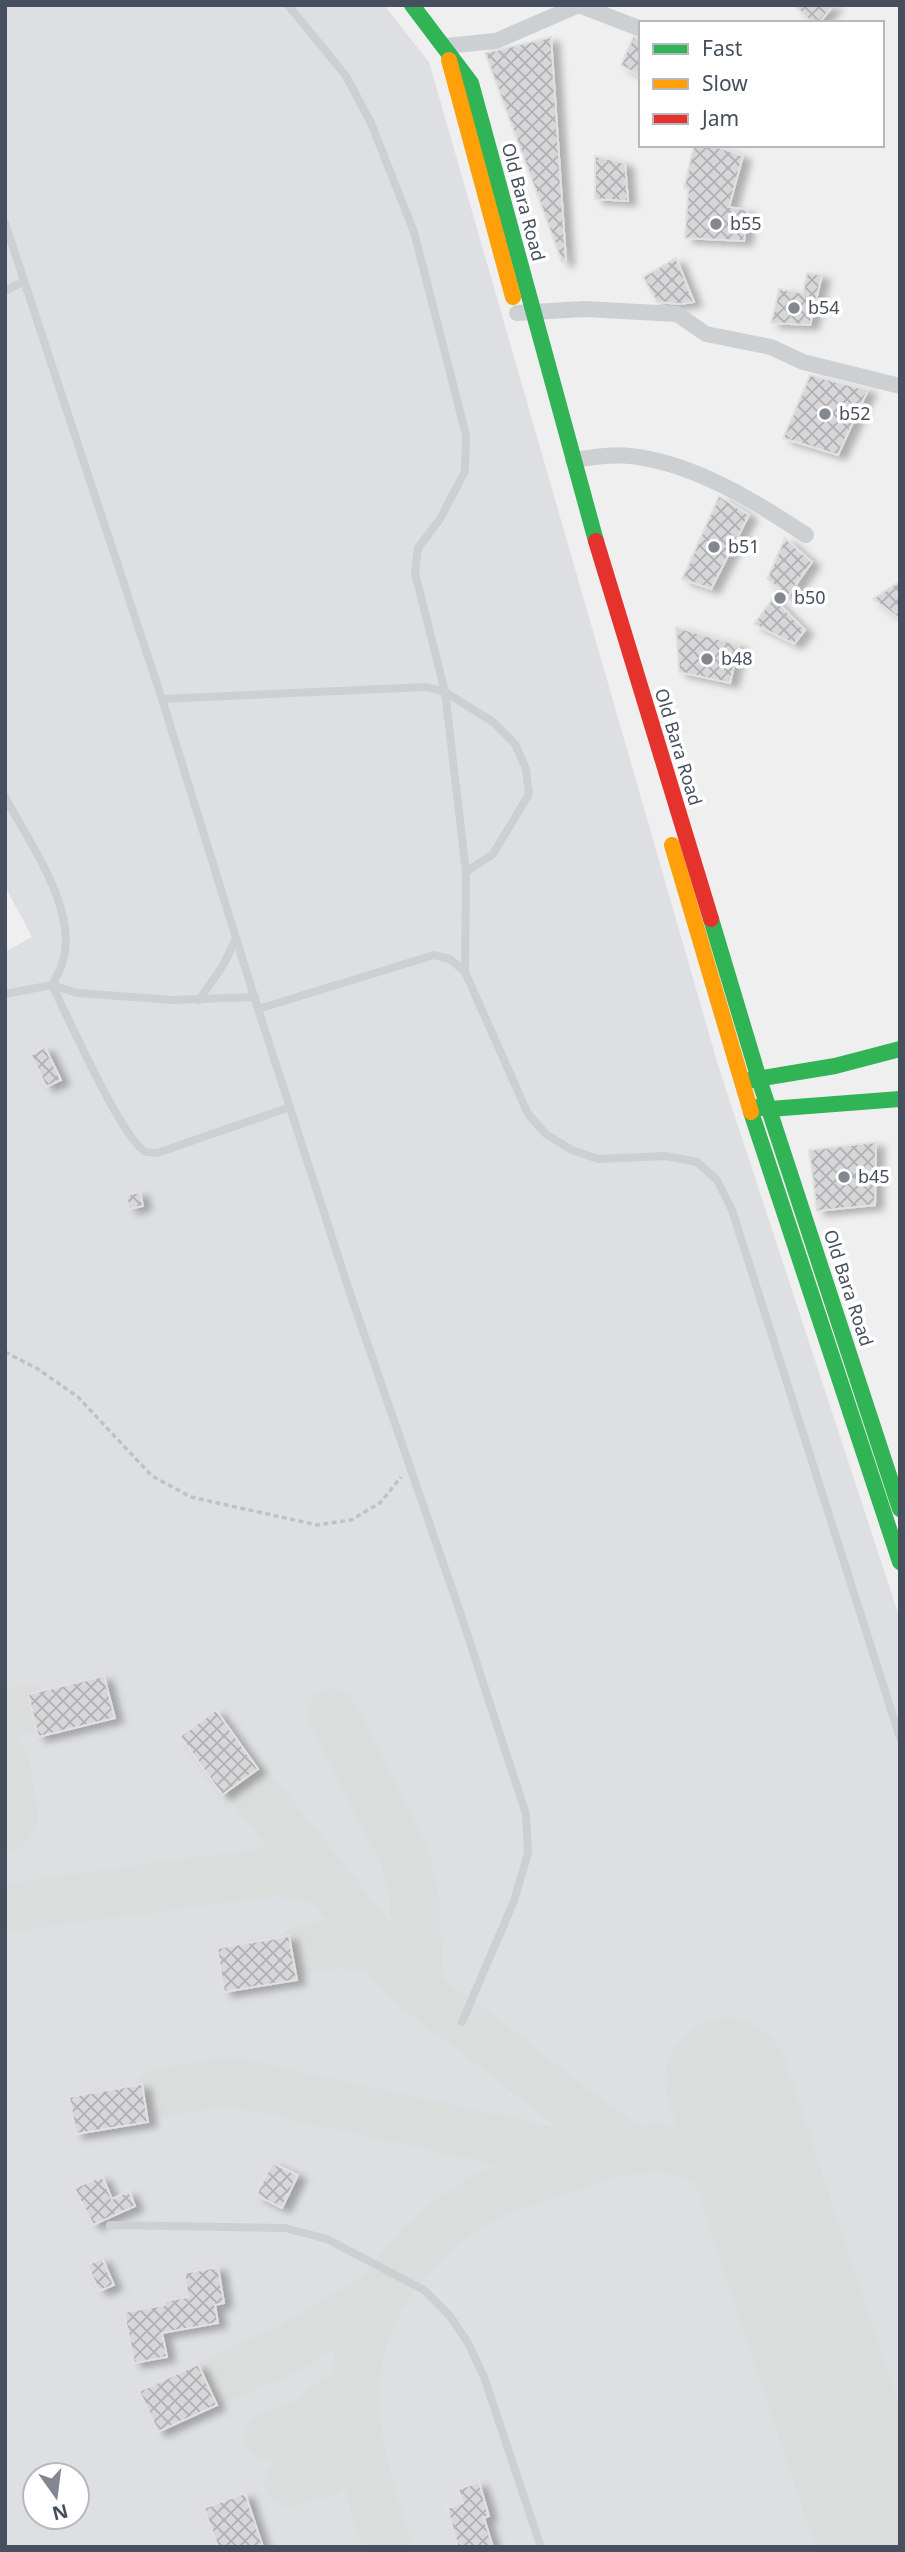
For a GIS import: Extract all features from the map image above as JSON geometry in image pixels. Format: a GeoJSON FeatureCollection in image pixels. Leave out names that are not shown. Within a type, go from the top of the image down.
{"type":"FeatureCollection","features":[{"type":"Feature","properties":{"kind":"main road","name":"Old Bara Road"},"geometry":{"type":"LineString","coordinates":[[412,5],[471,82],[524,311],[573,460],[759,1079],[894,1508]]}},
{"type":"Feature","properties":{"kind":"main road"},"geometry":{"type":"LineString","coordinates":[[524,311],[741,1081],[894,1508],[900,1562]]}},
{"type":"Feature","properties":{"kind":"main road"},"geometry":{"type":"LineString","coordinates":[[741,1081],[835,1066],[900,1049]]}},
{"type":"Feature","properties":{"kind":"main road"},"geometry":{"type":"LineString","coordinates":[[749,1105],[770,1109],[900,1099]]}},
{"type":"Feature","properties":{"kind":"street"},"geometry":{"type":"LineString","coordinates":[[445,46],[496,41],[579,5],[639,28]]}},
{"type":"Feature","properties":{"kind":"street"},"geometry":{"type":"LineString","coordinates":[[524,311],[584,309],[677,314],[706,334],[771,347],[803,362],[900,386]]}},
{"type":"Feature","properties":{"kind":"street"},"geometry":{"type":"LineString","coordinates":[[573,460],[629,456],[661,461],[696,473],[765,508],[806,535]]}},
{"type":"Feature","properties":{"kind":"lane"},"geometry":{"type":"LineString","coordinates":[[288,5],[346,76],[371,123],[414,232],[467,435],[465,471],[440,519],[418,548],[415,573],[445,692],[466,872],[465,972],[527,1114],[547,1135],[572,1150],[598,1159],[666,1156],[697,1161],[717,1180],[732,1210],[900,1738]]}},
{"type":"Feature","properties":{"kind":"lane"},"geometry":{"type":"LineString","coordinates":[[5,223],[162,699],[290,1107],[526,1814],[528,1853],[514,1901],[462,2022]]}},
{"type":"Feature","properties":{"kind":"lane"},"geometry":{"type":"LineString","coordinates":[[5,291],[24,281]]}},
{"type":"Feature","properties":{"kind":"lane"},"geometry":{"type":"LineString","coordinates":[[162,699],[426,687],[445,692],[493,722],[515,744],[526,769],[529,794],[493,854],[466,872]]}},
{"type":"Feature","properties":{"kind":"lane"},"geometry":{"type":"LineString","coordinates":[[5,797],[57,894],[66,920],[64,960],[52,985]]}},
{"type":"Feature","properties":{"kind":"lane"},"geometry":{"type":"LineString","coordinates":[[199,1000],[224,964],[236,938]]}},
{"type":"Feature","properties":{"kind":"lane"},"geometry":{"type":"LineString","coordinates":[[258,1009],[433,955],[450,959],[465,972]]}},
{"type":"Feature","properties":{"kind":"lane"},"geometry":{"type":"LineString","coordinates":[[5,994],[52,985],[77,993],[173,1000],[255,997]]}},
{"type":"Feature","properties":{"kind":"lane"},"geometry":{"type":"LineString","coordinates":[[52,985],[112,1106],[134,1140],[146,1152],[157,1153],[290,1107]]}},
{"type":"Feature","properties":{"kind":"lane"},"geometry":{"type":"LineString","coordinates":[[110,2225],[285,2228],[327,2239],[424,2290],[450,2316],[468,2343],[484,2378],[541,2547]]}},
{"type":"Feature","properties":{"kind":"path"},"geometry":{"type":"LineString","coordinates":[[5,1352],[38,1369],[78,1397],[152,1476],[191,1497],[317,1525],[351,1520],[380,1503],[409,1467]]}},
{"type":"Feature","properties":{"kind":"shaded area"},"geometry":{"type":"Polygon","coordinates":[[[5,5],[384,5],[429,62],[718,1065],[900,1619],[900,2547],[5,2547],[5,952],[32,937],[5,886],[5,5]]]}},
{"type":"Feature","properties":{"kind":"building"},"geometry":{"type":"Polygon","coordinates":[[[794,5],[834,5],[821,21],[810,21],[794,5]]]}},
{"type":"Feature","properties":{"kind":"building"},"geometry":{"type":"Polygon","coordinates":[[[551,37],[566,261],[562,262],[485,53],[551,37]]]}},
{"type":"Feature","properties":{"kind":"building"},"geometry":{"type":"Polygon","coordinates":[[[633,37],[639,38],[639,76],[621,65],[633,37]]]}},
{"type":"Feature","properties":{"kind":"building"},"geometry":{"type":"Polygon","coordinates":[[[694,147],[718,147],[743,156],[729,207],[748,210],[744,241],[685,238],[688,189],[684,188],[694,147]]]}},
{"type":"Feature","properties":{"kind":"building"},"geometry":{"type":"Polygon","coordinates":[[[595,156],[625,163],[628,201],[595,199],[595,156]]]}},
{"type":"Feature","properties":{"kind":"building"},"geometry":{"type":"Polygon","coordinates":[[[676,258],[694,302],[657,302],[643,277],[676,258]]]}},
{"type":"Feature","properties":{"kind":"building","name":"b54"},"geometry":{"type":"Polygon","coordinates":[[[807,273],[822,275],[810,325],[771,323],[779,289],[803,293],[807,273]]]}},
{"type":"Feature","properties":{"kind":"building","name":"b52"},"geometry":{"type":"Polygon","coordinates":[[[810,375],[868,390],[838,455],[783,438],[810,375]]]}},
{"type":"Feature","properties":{"kind":"building","name":"b51"},"geometry":{"type":"Polygon","coordinates":[[[719,496],[749,515],[711,589],[682,579],[719,496]]]}},
{"type":"Feature","properties":{"kind":"building"},"geometry":{"type":"Polygon","coordinates":[[[785,538],[812,562],[788,596],[767,579],[785,538]]]}},
{"type":"Feature","properties":{"kind":"building"},"geometry":{"type":"Polygon","coordinates":[[[900,581],[900,619],[873,599],[900,581]]]}},
{"type":"Feature","properties":{"kind":"building"},"geometry":{"type":"Polygon","coordinates":[[[773,598],[805,630],[794,644],[754,624],[773,598]]]}},
{"type":"Feature","properties":{"kind":"building","name":"b48"},"geometry":{"type":"Polygon","coordinates":[[[676,627],[739,645],[730,683],[679,672],[676,627]]]}},
{"type":"Feature","properties":{"kind":"building"},"geometry":{"type":"Polygon","coordinates":[[[45,1047],[61,1080],[46,1087],[31,1055],[45,1047]]]}},
{"type":"Feature","properties":{"kind":"building","name":"b45"},"geometry":{"type":"Polygon","coordinates":[[[876,1142],[875,1205],[817,1211],[809,1150],[876,1142]]]}},
{"type":"Feature","properties":{"kind":"building"},"geometry":{"type":"Polygon","coordinates":[[[140,1192],[143,1206],[129,1209],[126,1195],[140,1192]]]}},
{"type":"Feature","properties":{"kind":"building"},"geometry":{"type":"Polygon","coordinates":[[[104,1676],[115,1718],[38,1737],[28,1694],[104,1676]]]}},
{"type":"Feature","properties":{"kind":"building"},"geometry":{"type":"Polygon","coordinates":[[[216,1710],[258,1769],[222,1795],[180,1736],[216,1710]]]}},
{"type":"Feature","properties":{"kind":"building"},"geometry":{"type":"Polygon","coordinates":[[[289,1936],[297,1980],[224,1992],[217,1948],[289,1936]]]}},
{"type":"Feature","properties":{"kind":"building"},"geometry":{"type":"Polygon","coordinates":[[[142,2084],[148,2122],[76,2134],[69,2097],[142,2084]]]}},
{"type":"Feature","properties":{"kind":"building"},"geometry":{"type":"Polygon","coordinates":[[[272,2163],[298,2175],[282,2208],[256,2195],[272,2163]]]}},
{"type":"Feature","properties":{"kind":"building"},"geometry":{"type":"Polygon","coordinates":[[[102,2176],[112,2199],[129,2191],[135,2206],[93,2225],[74,2188],[102,2176]]]}},
{"type":"Feature","properties":{"kind":"building"},"geometry":{"type":"Polygon","coordinates":[[[102,2258],[114,2285],[99,2291],[87,2265],[102,2258]]]}},
{"type":"Feature","properties":{"kind":"building"},"geometry":{"type":"Polygon","coordinates":[[[218,2267],[224,2303],[215,2305],[218,2323],[162,2333],[167,2357],[134,2363],[124,2312],[165,2305],[164,2301],[188,2297],[184,2273],[218,2267]]]}},
{"type":"Feature","properties":{"kind":"building"},"geometry":{"type":"Polygon","coordinates":[[[198,2364],[217,2405],[158,2432],[139,2391],[198,2364]]]}},
{"type":"Feature","properties":{"kind":"building"},"geometry":{"type":"Polygon","coordinates":[[[479,2482],[489,2516],[484,2518],[493,2547],[458,2547],[447,2508],[463,2503],[458,2489],[479,2482]]]}},
{"type":"Feature","properties":{"kind":"building"},"geometry":{"type":"Polygon","coordinates":[[[245,2493],[263,2547],[218,2547],[204,2508],[245,2493]]]}},
{"type":"Feature","properties":{"kind":"taxiway"},"geometry":{"type":"LineString","coordinates":[[5,1717],[9,1713],[26,1709]]}},
{"type":"Feature","properties":{"kind":"taxiway"},"geometry":{"type":"LineString","coordinates":[[332,1713],[404,1855],[414,1891],[419,1990]]}},
{"type":"Feature","properties":{"kind":"taxiway"},"geometry":{"type":"LineString","coordinates":[[5,1762],[14,1814],[5,1829]]}},
{"type":"Feature","properties":{"kind":"taxiway"},"geometry":{"type":"LineString","coordinates":[[251,1788],[400,1973],[442,2009],[632,2150]]}},
{"type":"Feature","properties":{"kind":"taxiway"},"geometry":{"type":"LineString","coordinates":[[5,1908],[268,1872],[303,1873],[327,1881]]}},
{"type":"Feature","properties":{"kind":"taxiway"},"geometry":{"type":"LineString","coordinates":[[301,1950],[342,1943],[382,1951]]}},
{"type":"Feature","properties":{"kind":"taxiway"},"geometry":{"type":"LineString","coordinates":[[157,2094],[220,2082],[238,2083],[590,2160]]}},
{"type":"Feature","properties":{"kind":"taxiway"},"geometry":{"type":"LineString","coordinates":[[388,2547],[361,2452],[355,2379],[367,2328],[379,2302],[394,2277],[432,2234],[455,2216],[504,2189],[588,2160],[638,2149],[678,2150],[705,2159],[731,2173],[766,2199]]}},
{"type":"Feature","properties":{"kind":"taxiway"},"geometry":{"type":"LineString","coordinates":[[215,2381],[288,2349],[386,2291]]}},
{"type":"Feature","properties":{"kind":"taxiway"},"geometry":{"type":"LineString","coordinates":[[269,2436],[308,2424],[333,2401]]}},
{"type":"Feature","properties":{"kind":"taxiway"},"geometry":{"type":"LineString","coordinates":[[289,2482],[320,2474],[347,2450],[358,2433],[338,2424],[308,2424]]}},
{"type":"Feature","properties":{"kind":"runway"},"geometry":{"type":"LineString","coordinates":[[727,2081],[880,2547]]}},
{"type":"Feature","properties":{"kind":"traffic: fast"},"geometry":{"type":"LineString","coordinates":[[412,5],[471,83],[596,541]]}},
{"type":"Feature","properties":{"kind":"traffic: fast"},"geometry":{"type":"LineString","coordinates":[[711,919],[759,1079],[900,1509]]}},
{"type":"Feature","properties":{"kind":"traffic: fast"},"geometry":{"type":"LineString","coordinates":[[745,1081],[835,1066],[900,1049]]}},
{"type":"Feature","properties":{"kind":"traffic: fast"},"geometry":{"type":"LineString","coordinates":[[756,1107],[770,1109],[900,1099]]}},
{"type":"Feature","properties":{"kind":"traffic: fast"},"geometry":{"type":"LineString","coordinates":[[751,1112],[900,1562]]}},
{"type":"Feature","properties":{"kind":"traffic: slow"},"geometry":{"type":"LineString","coordinates":[[449,60],[513,297]]}},
{"type":"Feature","properties":{"kind":"traffic: slow"},"geometry":{"type":"LineString","coordinates":[[672,845],[751,1112]]}},
{"type":"Feature","properties":{"kind":"traffic: jam"},"geometry":{"type":"LineString","coordinates":[[596,541],[711,919]]}},
{"type":"Feature","properties":{"kind":"place","name":"b55"},"geometry":{"type":"Point","coordinates":[716,224]}},
{"type":"Feature","properties":{"kind":"place","name":"b54"},"geometry":{"type":"Point","coordinates":[794,308]}},
{"type":"Feature","properties":{"kind":"place","name":"b52"},"geometry":{"type":"Point","coordinates":[825,414]}},
{"type":"Feature","properties":{"kind":"place","name":"b51"},"geometry":{"type":"Point","coordinates":[714,547]}},
{"type":"Feature","properties":{"kind":"place","name":"b50"},"geometry":{"type":"Point","coordinates":[780,598]}},
{"type":"Feature","properties":{"kind":"place","name":"b48"},"geometry":{"type":"Point","coordinates":[707,659]}},
{"type":"Feature","properties":{"kind":"place","name":"b45"},"geometry":{"type":"Point","coordinates":[844,1177]}}]}
